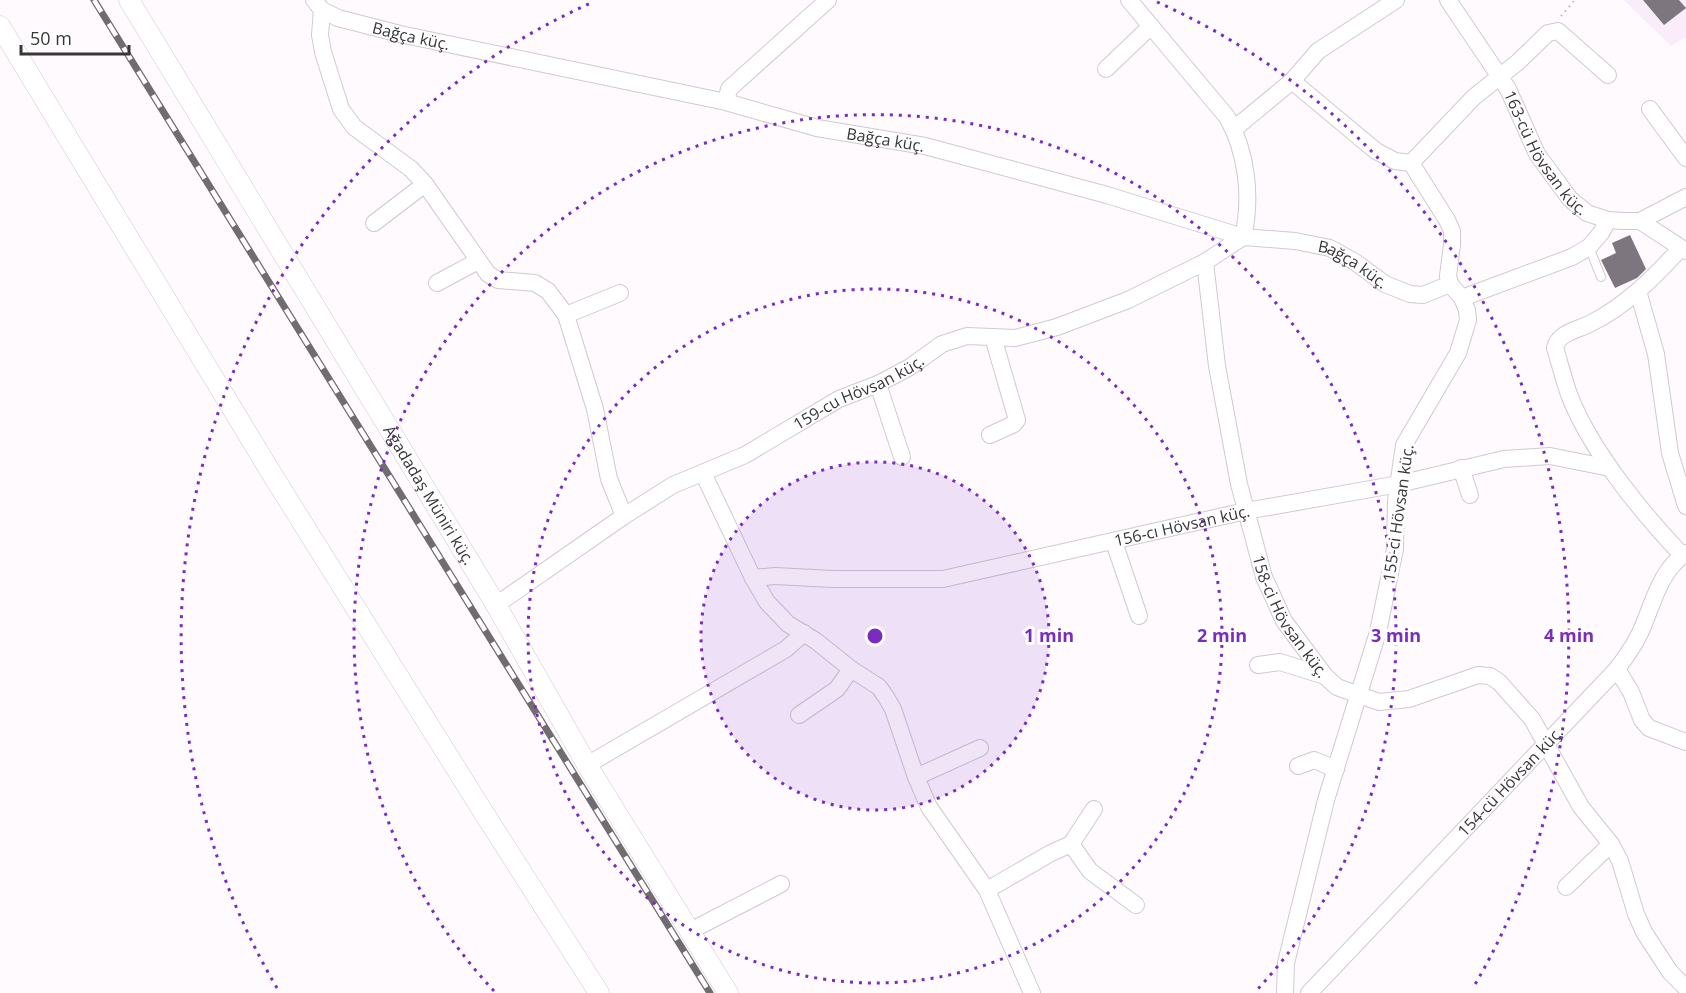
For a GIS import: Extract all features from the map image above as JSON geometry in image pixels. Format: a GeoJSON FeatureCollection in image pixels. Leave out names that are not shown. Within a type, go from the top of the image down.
{"type":"FeatureCollection","features":[{"type":"Feature","properties":{"kind":"street","name":"Ağadadaş Müniri küç."},"geometry":{"type":"LineString","coordinates":[[129,0],[496,605],[587,765],[728,993]]}},
{"type":"Feature","properties":{"kind":"street"},"geometry":{"type":"LineString","coordinates":[[726,102],[729,89],[828,0]]}},
{"type":"Feature","properties":{"kind":"street"},"geometry":{"type":"LineString","coordinates":[[1129,0],[1227,117],[1234,129],[1246,171],[1248,216],[1243,237]]}},
{"type":"Feature","properties":{"kind":"street"},"geometry":{"type":"LineString","coordinates":[[1234,129],[1292,81],[1318,51],[1396,0]]}},
{"type":"Feature","properties":{"kind":"street","name":"163-cü Hövsan küç."},"geometry":{"type":"LineString","coordinates":[[1448,0],[1499,76],[1518,109],[1537,154],[1570,200],[1587,213],[1608,220],[1640,221],[1686,197]]}},
{"type":"Feature","properties":{"kind":"street"},"geometry":{"type":"LineString","coordinates":[[318,5],[323,52],[341,109],[354,127],[411,169],[425,184],[488,274],[498,280],[535,284],[548,291],[566,315],[595,409],[609,479],[624,516]]}},
{"type":"Feature","properties":{"kind":"street","name":"Bağça küç."},"geometry":{"type":"LineString","coordinates":[[318,5],[338,18],[400,34],[726,102],[817,128],[925,146],[1107,195],[1243,237],[1294,241],[1330,248],[1355,262],[1385,284],[1410,294],[1423,295],[1450,284]]}},
{"type":"Feature","properties":{"kind":"street"},"geometry":{"type":"LineString","coordinates":[[0,26],[281,489],[599,993]]}},
{"type":"Feature","properties":{"kind":"street"},"geometry":{"type":"LineString","coordinates":[[1106,69],[1151,26]]}},
{"type":"Feature","properties":{"kind":"street"},"geometry":{"type":"LineString","coordinates":[[1411,164],[1474,97],[1518,62],[1548,33],[1558,31],[1608,75]]}},
{"type":"Feature","properties":{"kind":"street"},"geometry":{"type":"LineString","coordinates":[[1292,81],[1376,151],[1395,161],[1411,164],[1448,220],[1452,231],[1448,276],[1450,284],[1462,298],[1572,257],[1589,247],[1608,220]]}},
{"type":"Feature","properties":{"kind":"street"},"geometry":{"type":"LineString","coordinates":[[1650,110],[1686,158]]}},
{"type":"Feature","properties":{"kind":"street"},"geometry":{"type":"LineString","coordinates":[[374,223],[425,184]]}},
{"type":"Feature","properties":{"kind":"street"},"geometry":{"type":"LineString","coordinates":[[1640,221],[1684,247],[1638,291],[1592,323],[1562,336],[1556,342],[1555,348],[1570,397],[1594,444],[1660,532],[1684,554]]}},
{"type":"Feature","properties":{"kind":"street","name":"159-cu Hövsan küç."},"geometry":{"type":"LineString","coordinates":[[496,605],[624,516],[673,485],[764,445],[814,412],[839,399],[878,384],[910,367],[942,344],[967,336],[1015,338],[1057,327],[1128,300],[1205,262],[1243,237]]}},
{"type":"Feature","properties":{"kind":"street"},"geometry":{"type":"LineString","coordinates":[[436,284],[478,261]]}},
{"type":"Feature","properties":{"kind":"street","name":"158-ci Hövsan küç."},"geometry":{"type":"LineString","coordinates":[[1205,262],[1217,366],[1239,484],[1264,577],[1284,621],[1325,676],[1337,687],[1378,702],[1409,699],[1478,675],[1490,676],[1499,682],[1532,719],[1581,807],[1611,844],[1620,861],[1636,914],[1644,932],[1670,972],[1686,988]]}},
{"type":"Feature","properties":{"kind":"street"},"geometry":{"type":"LineString","coordinates":[[1638,291],[1656,354],[1670,453],[1686,506]]}},
{"type":"Feature","properties":{"kind":"street"},"geometry":{"type":"LineString","coordinates":[[566,315],[620,293]]}},
{"type":"Feature","properties":{"kind":"street","name":"155-ci Hövsan küç."},"geometry":{"type":"LineString","coordinates":[[1285,993],[1286,963],[1326,800],[1378,632],[1395,549],[1404,445],[1458,353],[1468,320],[1462,298]]}},
{"type":"Feature","properties":{"kind":"street"},"geometry":{"type":"LineString","coordinates":[[990,435],[1014,424],[1017,420],[993,337]]}},
{"type":"Feature","properties":{"kind":"street"},"geometry":{"type":"LineString","coordinates":[[878,384],[902,457]]}},
{"type":"Feature","properties":{"kind":"street","name":"156-cı Hövsan küç."},"geometry":{"type":"LineString","coordinates":[[753,578],[775,576],[833,579],[943,579],[1246,512],[1399,484],[1504,459],[1550,456],[1611,468]]}},
{"type":"Feature","properties":{"kind":"street"},"geometry":{"type":"LineString","coordinates":[[1461,468],[1470,495]]}},
{"type":"Feature","properties":{"kind":"street"},"geometry":{"type":"LineString","coordinates":[[703,472],[753,578],[767,602],[788,624],[816,641],[851,669],[879,687],[889,703],[929,807],[987,890],[1032,993]]}},
{"type":"Feature","properties":{"kind":"street"},"geometry":{"type":"LineString","coordinates":[[1114,542],[1139,616]]}},
{"type":"Feature","properties":{"kind":"street","name":"154-cü Hövsan küç."},"geometry":{"type":"LineString","coordinates":[[1309,993],[1617,669],[1639,633],[1669,568],[1684,554]]}},
{"type":"Feature","properties":{"kind":"street"},"geometry":{"type":"LineString","coordinates":[[587,765],[786,649],[804,633]]}},
{"type":"Feature","properties":{"kind":"street"},"geometry":{"type":"LineString","coordinates":[[1258,665],[1280,662],[1325,676]]}},
{"type":"Feature","properties":{"kind":"street"},"geometry":{"type":"LineString","coordinates":[[799,715],[837,688],[851,669]]}},
{"type":"Feature","properties":{"kind":"street"},"geometry":{"type":"LineString","coordinates":[[1617,669],[1648,728],[1686,742]]}},
{"type":"Feature","properties":{"kind":"street"},"geometry":{"type":"LineString","coordinates":[[916,777],[980,748]]}},
{"type":"Feature","properties":{"kind":"street"},"geometry":{"type":"LineString","coordinates":[[1298,766],[1314,760],[1336,769]]}},
{"type":"Feature","properties":{"kind":"street"},"geometry":{"type":"LineString","coordinates":[[987,890],[1050,853],[1071,844],[1094,809]]}},
{"type":"Feature","properties":{"kind":"street"},"geometry":{"type":"LineString","coordinates":[[1071,844],[1090,871],[1136,905]]}},
{"type":"Feature","properties":{"kind":"street"},"geometry":{"type":"LineString","coordinates":[[1566,887],[1611,844]]}},
{"type":"Feature","properties":{"kind":"street"},"geometry":{"type":"LineString","coordinates":[[690,931],[781,884]]}},
{"type":"Feature","properties":{"kind":"lane"},"geometry":{"type":"LineString","coordinates":[[1589,247],[1601,278]]}},
{"type":"Feature","properties":{"kind":"shaded area"},"geometry":{"type":"Polygon","coordinates":[[[1624,0],[1686,0],[1686,37],[1671,46],[1624,0]]]}},
{"type":"Feature","properties":{"kind":"building"},"geometry":{"type":"Polygon","coordinates":[[[1643,0],[1679,0],[1686,8],[1664,25],[1643,0]]]}},
{"type":"Feature","properties":{"kind":"building"},"geometry":{"type":"Polygon","coordinates":[[[1630,235],[1646,269],[1637,278],[1615,288],[1601,260],[1616,253],[1612,243],[1630,235]]]}},
{"type":"Feature","properties":{"kind":"railway"},"geometry":{"type":"LineString","coordinates":[[94,0],[710,993]]}}]}
